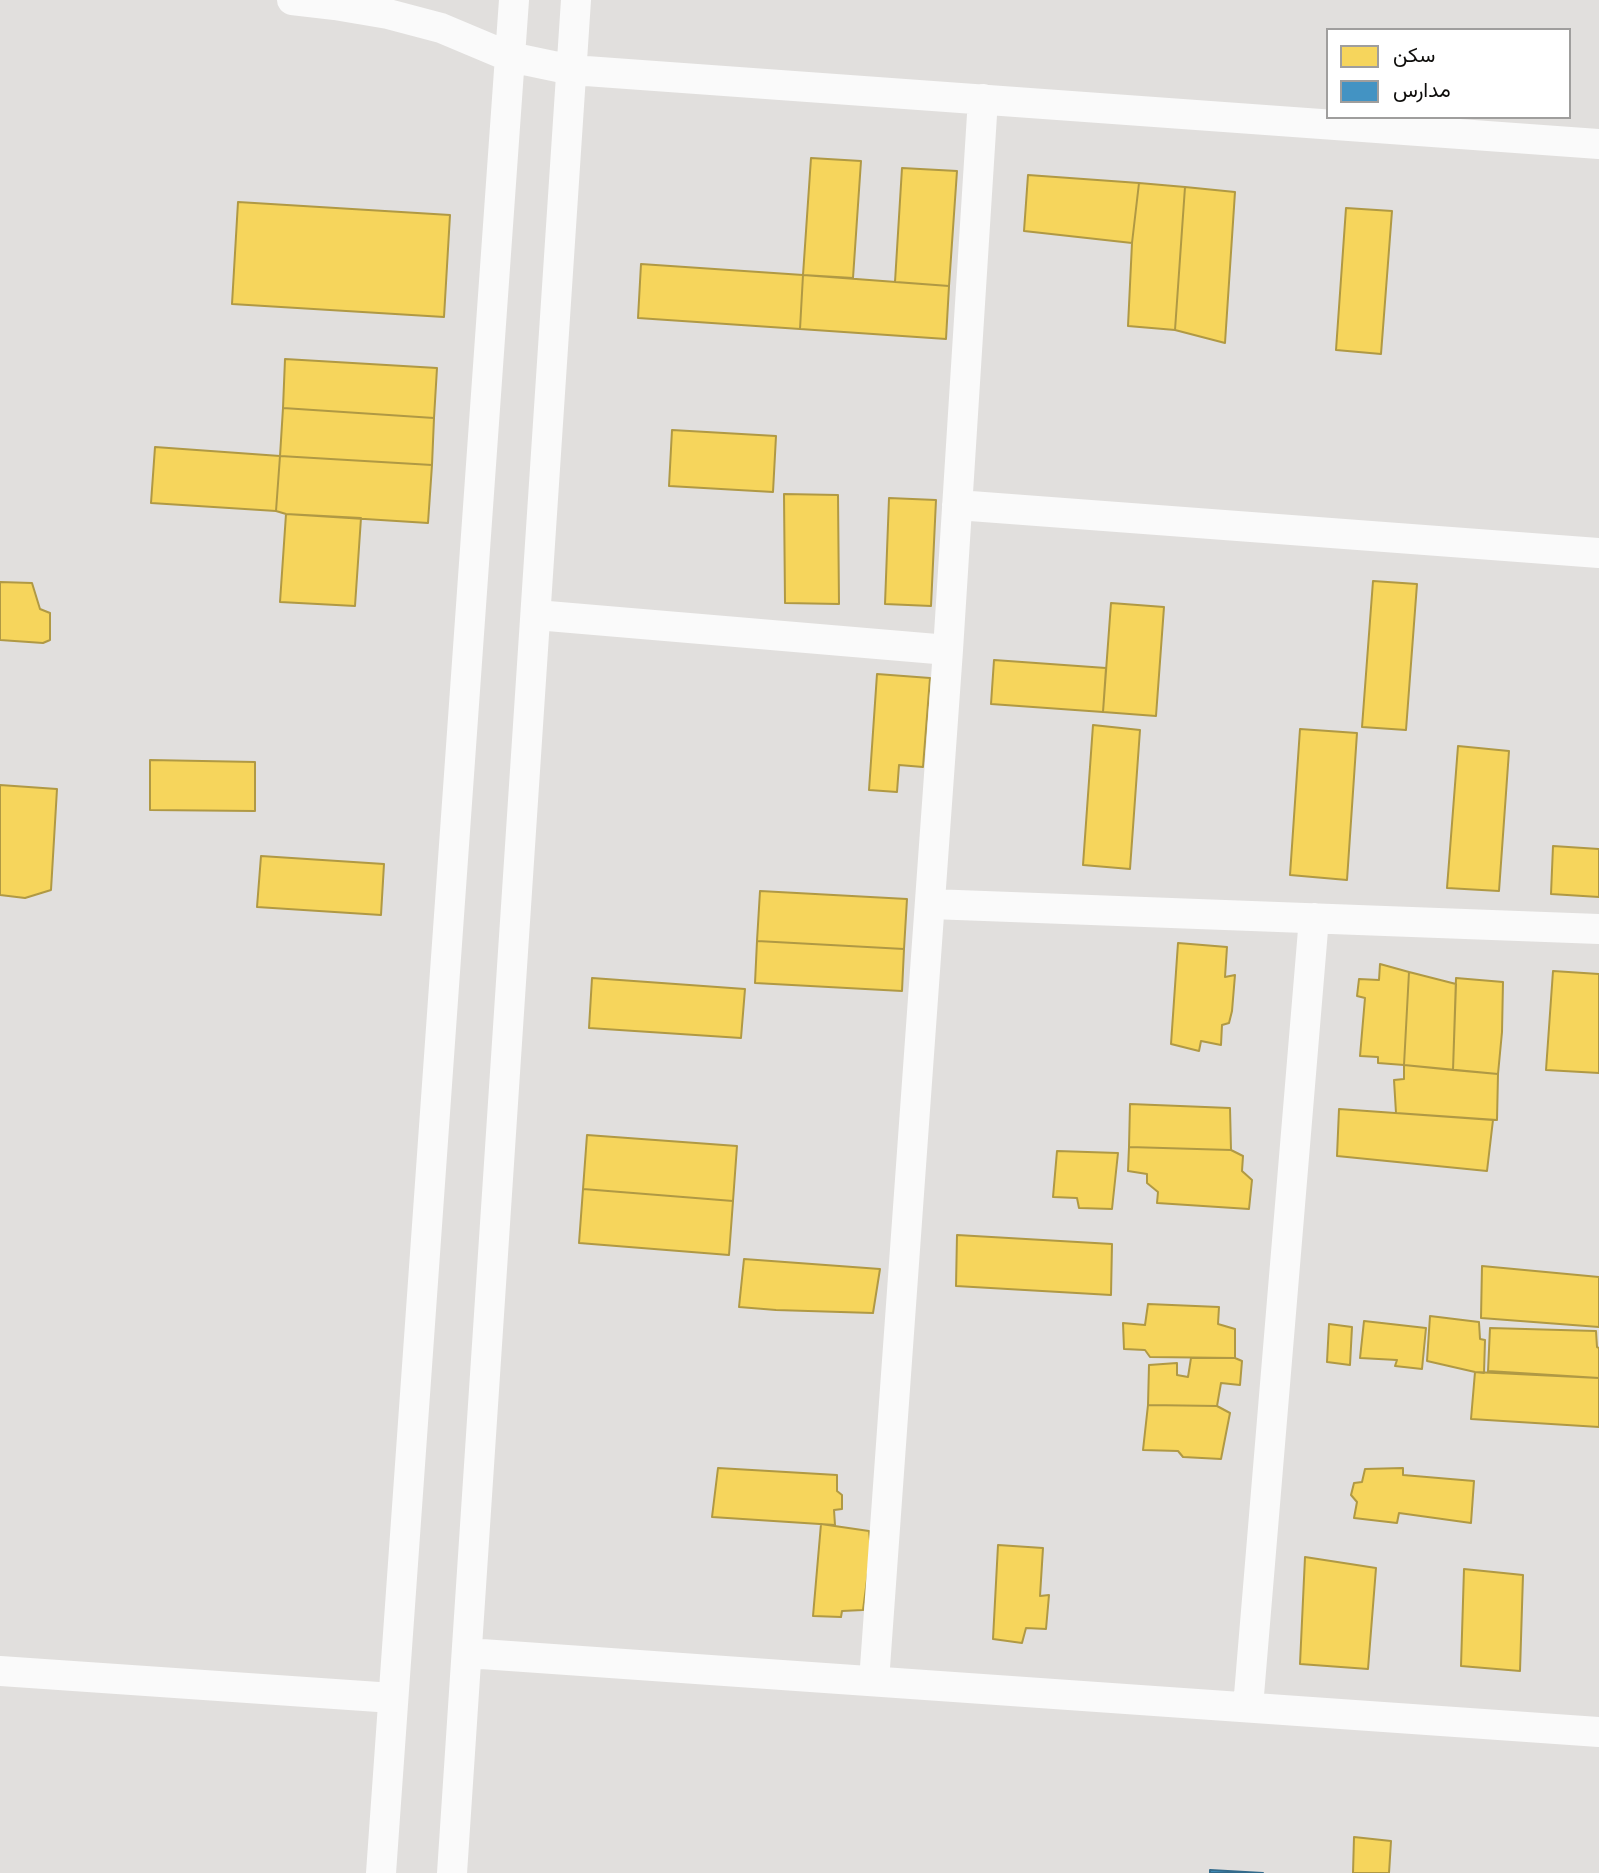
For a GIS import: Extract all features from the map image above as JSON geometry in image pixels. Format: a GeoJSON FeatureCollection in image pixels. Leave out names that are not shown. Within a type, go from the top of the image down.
{"type":"FeatureCollection","features":[{"type":"Feature","properties":{"kind":"street"},"geometry":{"type":"LineString","coordinates":[[292,0],[388,14],[441,27],[510,57],[572,70],[1599,144]]}},
{"type":"Feature","properties":{"kind":"street"},"geometry":{"type":"LineString","coordinates":[[382,1873],[514,0]]}},
{"type":"Feature","properties":{"kind":"street"},"geometry":{"type":"LineString","coordinates":[[452,1873],[576,0]]}},
{"type":"Feature","properties":{"kind":"street"},"geometry":{"type":"LineString","coordinates":[[874,1681],[931,904],[983,99]]}},
{"type":"Feature","properties":{"kind":"street"},"geometry":{"type":"LineString","coordinates":[[957,505],[1599,553]]}},
{"type":"Feature","properties":{"kind":"street"},"geometry":{"type":"LineString","coordinates":[[536,615],[948,650]]}},
{"type":"Feature","properties":{"kind":"street"},"geometry":{"type":"LineString","coordinates":[[931,904],[1599,929]]}},
{"type":"Feature","properties":{"kind":"street"},"geometry":{"type":"LineString","coordinates":[[1248,1707],[1314,918]]}},
{"type":"Feature","properties":{"kind":"street"},"geometry":{"type":"LineString","coordinates":[[467,1653],[1599,1732]]}},
{"type":"Feature","properties":{"kind":"street"},"geometry":{"type":"LineString","coordinates":[[0,1671],[393,1698]]}},
{"type":"Feature","properties":{"kind":"building: سكن"},"geometry":{"type":"Polygon","coordinates":[[[811,158],[861,161],[853,278],[803,275],[811,158]]]}},
{"type":"Feature","properties":{"kind":"building: سكن"},"geometry":{"type":"Polygon","coordinates":[[[902,168],[957,171],[949,286],[895,282],[902,168]]]}},
{"type":"Feature","properties":{"kind":"building: سكن"},"geometry":{"type":"Polygon","coordinates":[[[1028,175],[1139,183],[1132,243],[1024,231],[1028,175]]]}},
{"type":"Feature","properties":{"kind":"building: سكن"},"geometry":{"type":"Polygon","coordinates":[[[1139,183],[1185,187],[1175,330],[1128,326],[1132,243],[1139,183]]]}},
{"type":"Feature","properties":{"kind":"building: سكن"},"geometry":{"type":"Polygon","coordinates":[[[1185,187],[1235,192],[1225,343],[1175,330],[1185,187]]]}},
{"type":"Feature","properties":{"kind":"building: سكن"},"geometry":{"type":"Polygon","coordinates":[[[238,202],[450,215],[444,317],[232,304],[238,202]]]}},
{"type":"Feature","properties":{"kind":"building: سكن"},"geometry":{"type":"Polygon","coordinates":[[[1346,208],[1392,211],[1381,354],[1336,350],[1346,208]]]}},
{"type":"Feature","properties":{"kind":"building: سكن"},"geometry":{"type":"Polygon","coordinates":[[[641,264],[803,275],[800,329],[638,318],[641,264]]]}},
{"type":"Feature","properties":{"kind":"building: سكن"},"geometry":{"type":"Polygon","coordinates":[[[803,275],[949,286],[946,339],[800,329],[803,275]]]}},
{"type":"Feature","properties":{"kind":"building: سكن"},"geometry":{"type":"Polygon","coordinates":[[[285,359],[437,368],[434,418],[283,408],[285,359]]]}},
{"type":"Feature","properties":{"kind":"building: سكن"},"geometry":{"type":"Polygon","coordinates":[[[283,408],[434,418],[432,465],[280,456],[283,408]]]}},
{"type":"Feature","properties":{"kind":"building: سكن"},"geometry":{"type":"Polygon","coordinates":[[[672,430],[776,436],[773,492],[669,486],[672,430]]]}},
{"type":"Feature","properties":{"kind":"building: سكن"},"geometry":{"type":"Polygon","coordinates":[[[155,447],[280,456],[276,511],[151,503],[155,447]]]}},
{"type":"Feature","properties":{"kind":"building: سكن"},"geometry":{"type":"Polygon","coordinates":[[[280,456],[432,465],[428,523],[286,514],[276,511],[280,456]]]}},
{"type":"Feature","properties":{"kind":"building: سكن"},"geometry":{"type":"Polygon","coordinates":[[[784,494],[838,495],[839,604],[785,603],[784,494]]]}},
{"type":"Feature","properties":{"kind":"building: سكن"},"geometry":{"type":"Polygon","coordinates":[[[889,498],[936,500],[931,606],[885,604],[889,498]]]}},
{"type":"Feature","properties":{"kind":"building: سكن"},"geometry":{"type":"Polygon","coordinates":[[[286,514],[361,518],[355,606],[280,602],[286,514]]]}},
{"type":"Feature","properties":{"kind":"building: سكن"},"geometry":{"type":"Polygon","coordinates":[[[1373,581],[1417,584],[1406,730],[1362,727],[1373,581]]]}},
{"type":"Feature","properties":{"kind":"building: سكن"},"geometry":{"type":"Polygon","coordinates":[[[0,582],[32,583],[40,609],[50,613],[50,640],[43,643],[0,640],[0,582]]]}},
{"type":"Feature","properties":{"kind":"building: سكن"},"geometry":{"type":"Polygon","coordinates":[[[1111,603],[1164,607],[1156,716],[1103,712],[1111,603]]]}},
{"type":"Feature","properties":{"kind":"building: سكن"},"geometry":{"type":"Polygon","coordinates":[[[994,660],[1106,668],[1103,712],[991,704],[994,660]]]}},
{"type":"Feature","properties":{"kind":"building: سكن"},"geometry":{"type":"Polygon","coordinates":[[[877,674],[930,678],[923,767],[899,765],[897,792],[869,790],[877,674]]]}},
{"type":"Feature","properties":{"kind":"building: سكن"},"geometry":{"type":"Polygon","coordinates":[[[1093,725],[1140,730],[1130,869],[1083,865],[1093,725]]]}},
{"type":"Feature","properties":{"kind":"building: سكن"},"geometry":{"type":"Polygon","coordinates":[[[1300,729],[1357,733],[1347,880],[1290,875],[1300,729]]]}},
{"type":"Feature","properties":{"kind":"building: سكن"},"geometry":{"type":"Polygon","coordinates":[[[1458,746],[1509,751],[1499,891],[1447,888],[1458,746]]]}},
{"type":"Feature","properties":{"kind":"building: سكن"},"geometry":{"type":"Polygon","coordinates":[[[150,760],[255,762],[255,811],[150,810],[150,760]]]}},
{"type":"Feature","properties":{"kind":"building: سكن"},"geometry":{"type":"Polygon","coordinates":[[[0,785],[57,789],[51,890],[25,898],[0,895],[0,785]]]}},
{"type":"Feature","properties":{"kind":"building: سكن"},"geometry":{"type":"Polygon","coordinates":[[[1553,846],[1599,849],[1599,897],[1551,894],[1553,846]]]}},
{"type":"Feature","properties":{"kind":"building: سكن"},"geometry":{"type":"Polygon","coordinates":[[[261,856],[384,864],[381,915],[257,907],[261,856]]]}},
{"type":"Feature","properties":{"kind":"building: سكن"},"geometry":{"type":"Polygon","coordinates":[[[760,891],[907,899],[904,949],[757,941],[760,891]]]}},
{"type":"Feature","properties":{"kind":"building: سكن"},"geometry":{"type":"Polygon","coordinates":[[[757,941],[904,949],[902,991],[755,983],[757,941]]]}},
{"type":"Feature","properties":{"kind":"building: سكن"},"geometry":{"type":"Polygon","coordinates":[[[1178,943],[1227,947],[1225,977],[1235,975],[1232,1011],[1229,1023],[1222,1025],[1221,1045],[1201,1041],[1199,1051],[1171,1044],[1178,943]]]}},
{"type":"Feature","properties":{"kind":"building: سكن"},"geometry":{"type":"Polygon","coordinates":[[[1380,964],[1409,972],[1404,1065],[1378,1063],[1378,1057],[1360,1056],[1365,998],[1357,996],[1359,979],[1379,980],[1380,964]]]}},
{"type":"Feature","properties":{"kind":"building: سكن"},"geometry":{"type":"Polygon","coordinates":[[[1553,971],[1599,974],[1599,1073],[1546,1070],[1553,971]]]}},
{"type":"Feature","properties":{"kind":"building: سكن"},"geometry":{"type":"Polygon","coordinates":[[[1409,972],[1456,984],[1453,1070],[1404,1065],[1409,972]]]}},
{"type":"Feature","properties":{"kind":"building: سكن"},"geometry":{"type":"Polygon","coordinates":[[[592,978],[745,989],[741,1038],[589,1028],[592,978]]]}},
{"type":"Feature","properties":{"kind":"building: سكن"},"geometry":{"type":"Polygon","coordinates":[[[1456,978],[1503,982],[1498,1074],[1453,1070],[1456,978]]]}},
{"type":"Feature","properties":{"kind":"building: سكن"},"geometry":{"type":"Polygon","coordinates":[[[1404,1065],[1498,1074],[1497,1120],[1396,1113],[1394,1080],[1404,1079],[1404,1065]]]}},
{"type":"Feature","properties":{"kind":"building: سكن"},"geometry":{"type":"Polygon","coordinates":[[[1130,1104],[1230,1108],[1231,1150],[1129,1147],[1130,1104]]]}},
{"type":"Feature","properties":{"kind":"building: سكن"},"geometry":{"type":"Polygon","coordinates":[[[1339,1109],[1493,1120],[1487,1171],[1337,1156],[1339,1109]]]}},
{"type":"Feature","properties":{"kind":"building: سكن"},"geometry":{"type":"Polygon","coordinates":[[[587,1135],[737,1146],[733,1201],[583,1189],[587,1135]]]}},
{"type":"Feature","properties":{"kind":"building: سكن"},"geometry":{"type":"Polygon","coordinates":[[[1129,1147],[1231,1150],[1243,1156],[1242,1171],[1252,1180],[1249,1209],[1157,1203],[1158,1192],[1147,1183],[1147,1174],[1128,1171],[1129,1147]]]}},
{"type":"Feature","properties":{"kind":"building: سكن"},"geometry":{"type":"Polygon","coordinates":[[[1057,1151],[1118,1153],[1112,1209],[1079,1208],[1077,1198],[1053,1197],[1057,1151]]]}},
{"type":"Feature","properties":{"kind":"building: سكن"},"geometry":{"type":"Polygon","coordinates":[[[583,1189],[733,1201],[729,1255],[579,1243],[583,1189]]]}},
{"type":"Feature","properties":{"kind":"building: سكن"},"geometry":{"type":"Polygon","coordinates":[[[957,1235],[1112,1244],[1111,1295],[956,1286],[957,1235]]]}},
{"type":"Feature","properties":{"kind":"building: سكن"},"geometry":{"type":"Polygon","coordinates":[[[744,1259],[880,1269],[873,1313],[739,1307],[744,1259]]]}},
{"type":"Feature","properties":{"kind":"building: سكن"},"geometry":{"type":"Polygon","coordinates":[[[1482,1266],[1599,1277],[1599,1327],[1481,1318],[1482,1266]]]}},
{"type":"Feature","properties":{"kind":"building: سكن"},"geometry":{"type":"Polygon","coordinates":[[[1148,1304],[1219,1307],[1218,1324],[1235,1329],[1235,1358],[1150,1357],[1145,1350],[1124,1349],[1123,1323],[1145,1325],[1148,1304]]]}},
{"type":"Feature","properties":{"kind":"building: سكن"},"geometry":{"type":"Polygon","coordinates":[[[1430,1316],[1479,1322],[1480,1339],[1485,1340],[1484,1373],[1427,1361],[1430,1316]]]}},
{"type":"Feature","properties":{"kind":"building: سكن"},"geometry":{"type":"Polygon","coordinates":[[[1364,1321],[1426,1328],[1422,1369],[1395,1366],[1397,1360],[1360,1358],[1364,1321]]]}},
{"type":"Feature","properties":{"kind":"building: سكن"},"geometry":{"type":"Polygon","coordinates":[[[1329,1324],[1352,1327],[1350,1365],[1327,1362],[1329,1324]]]}},
{"type":"Feature","properties":{"kind":"building: سكن"},"geometry":{"type":"Polygon","coordinates":[[[1490,1328],[1596,1331],[1599,1378],[1488,1371],[1490,1328]]]}},
{"type":"Feature","properties":{"kind":"building: سكن"},"geometry":{"type":"Polygon","coordinates":[[[1191,1358],[1235,1358],[1242,1361],[1240,1385],[1221,1383],[1217,1406],[1148,1405],[1149,1365],[1177,1363],[1177,1375],[1188,1377],[1191,1358]]]}},
{"type":"Feature","properties":{"kind":"building: سكن"},"geometry":{"type":"Polygon","coordinates":[[[1475,1372],[1599,1378],[1599,1427],[1471,1419],[1475,1372]]]}},
{"type":"Feature","properties":{"kind":"building: سكن"},"geometry":{"type":"Polygon","coordinates":[[[1148,1405],[1217,1406],[1230,1413],[1221,1459],[1183,1457],[1178,1451],[1143,1450],[1148,1405]]]}},
{"type":"Feature","properties":{"kind":"building: سكن"},"geometry":{"type":"Polygon","coordinates":[[[718,1468],[837,1475],[837,1491],[842,1495],[842,1509],[834,1510],[835,1525],[712,1517],[718,1468]]]}},
{"type":"Feature","properties":{"kind":"building: سكن"},"geometry":{"type":"Polygon","coordinates":[[[1403,1468],[1403,1475],[1474,1481],[1471,1523],[1399,1513],[1397,1523],[1354,1518],[1357,1502],[1351,1495],[1354,1483],[1362,1482],[1365,1469],[1403,1468]]]}},
{"type":"Feature","properties":{"kind":"building: سكن"},"geometry":{"type":"Polygon","coordinates":[[[821,1524],[869,1531],[871,1550],[863,1610],[842,1611],[841,1617],[813,1616],[821,1524]]]}},
{"type":"Feature","properties":{"kind":"building: سكن"},"geometry":{"type":"Polygon","coordinates":[[[998,1545],[1043,1548],[1040,1596],[1049,1595],[1046,1629],[1026,1628],[1022,1643],[993,1639],[998,1545]]]}},
{"type":"Feature","properties":{"kind":"building: سكن"},"geometry":{"type":"Polygon","coordinates":[[[1305,1557],[1376,1568],[1368,1669],[1300,1664],[1305,1557]]]}},
{"type":"Feature","properties":{"kind":"building: سكن"},"geometry":{"type":"Polygon","coordinates":[[[1464,1569],[1523,1575],[1520,1671],[1461,1666],[1464,1569]]]}},
{"type":"Feature","properties":{"kind":"building: سكن"},"geometry":{"type":"Polygon","coordinates":[[[1354,1837],[1391,1841],[1389,1873],[1353,1873],[1354,1837]]]}},
{"type":"Feature","properties":{"kind":"building: مدارس"},"geometry":{"type":"Polygon","coordinates":[[[1210,1870],[1263,1873],[1210,1873],[1210,1870]]]}}]}
